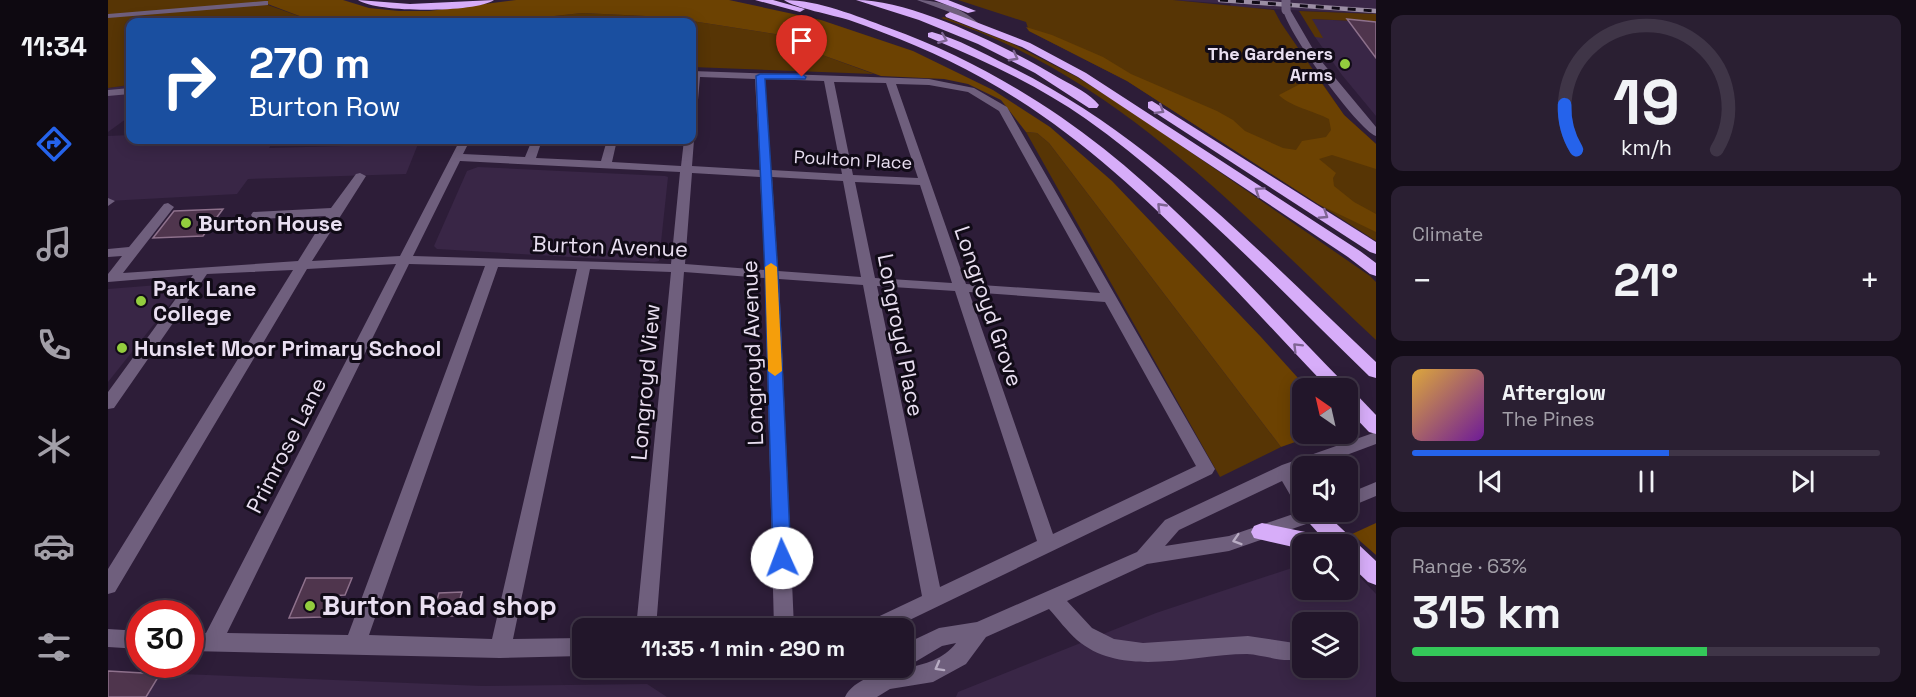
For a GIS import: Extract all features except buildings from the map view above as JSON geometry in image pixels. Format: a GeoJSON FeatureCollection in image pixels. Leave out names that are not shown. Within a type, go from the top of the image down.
{"type":"FeatureCollection","features":[{"type":"Feature","properties":{"kind":"highway"},"geometry":{"type":"LineString","coordinates":[[363,0],[392,6],[419,7],[489,0]]}},
{"type":"Feature","properties":{"kind":"highway"},"geometry":{"type":"LineString","coordinates":[[398,0],[448,0]]}},
{"type":"Feature","properties":{"kind":"highway"},"geometry":{"type":"LineString","coordinates":[[760,0],[872,24]]}},
{"type":"Feature","properties":{"kind":"highway"},"geometry":{"type":"LineString","coordinates":[[789,0],[872,24],[925,44],[1002,85],[1088,144],[1154,199],[1328,378]]}},
{"type":"Feature","properties":{"kind":"highway"},"geometry":{"type":"LineString","coordinates":[[828,0],[960,46],[1050,91],[1090,117],[1132,147],[1178,187],[1373,369]]}},
{"type":"Feature","properties":{"kind":"highway"},"geometry":{"type":"LineString","coordinates":[[861,0],[934,22],[987,43],[1061,82],[1104,113],[1194,189],[1373,369]]}},
{"type":"Feature","properties":{"kind":"highway"},"geometry":{"type":"LineString","coordinates":[[900,0],[976,25],[1026,45],[1082,75],[1345,248],[1376,271]]}},
{"type":"Feature","properties":{"kind":"highway"},"geometry":{"type":"LineString","coordinates":[[939,0],[1000,22],[1080,62],[1200,135],[1376,249]]}},
{"type":"Feature","properties":{"kind":"highway"},"geometry":{"type":"LineString","coordinates":[[1358,408],[1376,427]]}},
{"type":"Feature","properties":{"kind":"highway"},"geometry":{"type":"LineString","coordinates":[[1323,522],[1334,534]]}},
{"type":"Feature","properties":{"kind":"highway"},"geometry":{"type":"LineString","coordinates":[[1262,532],[1292,538]]}},
{"type":"Feature","properties":{"kind":"street"},"geometry":{"type":"LineString","coordinates":[[921,0],[958,12],[976,25]]}},
{"type":"Feature","properties":{"kind":"street"},"geometry":{"type":"LineString","coordinates":[[108,16],[265,3]]}},
{"type":"Feature","properties":{"kind":"street"},"geometry":{"type":"LineString","coordinates":[[1286,5],[1298,36],[1359,117],[1376,133]]}},
{"type":"Feature","properties":{"kind":"street"},"geometry":{"type":"LineString","coordinates":[[696,74],[890,80],[952,85],[971,90],[1003,109],[1206,469],[895,618]]}},
{"type":"Feature","properties":{"kind":"street","name":"Longroyd Avenue"},"geometry":{"type":"LineString","coordinates":[[760,76],[772,274],[784,618]]}},
{"type":"Feature","properties":{"kind":"street","name":"Longroyd Place"},"geometry":{"type":"LineString","coordinates":[[828,78],[933,600]]}},
{"type":"Feature","properties":{"kind":"street","name":"Longroyd Grove"},"geometry":{"type":"LineString","coordinates":[[890,80],[1048,545]]}},
{"type":"Feature","properties":{"kind":"street"},"geometry":{"type":"LineString","coordinates":[[108,93],[126,91]]}},
{"type":"Feature","properties":{"kind":"street","name":"Primrose Lane"},"geometry":{"type":"LineString","coordinates":[[212,642],[463,144]]}},
{"type":"Feature","properties":{"kind":"street"},"geometry":{"type":"LineString","coordinates":[[529,161],[535,144]]}},
{"type":"Feature","properties":{"kind":"street"},"geometry":{"type":"LineString","coordinates":[[606,165],[611,144]]}},
{"type":"Feature","properties":{"kind":"street","name":"Longroyd View"},"geometry":{"type":"LineString","coordinates":[[647,618],[689,144]]}},
{"type":"Feature","properties":{"kind":"street","name":"Poulton Place"},"geometry":{"type":"LineString","coordinates":[[456,157],[925,182]]}},
{"type":"Feature","properties":{"kind":"street"},"geometry":{"type":"LineString","coordinates":[[108,586],[335,212],[360,176]]}},
{"type":"Feature","properties":{"kind":"street"},"geometry":{"type":"LineString","coordinates":[[110,278],[168,207]]}},
{"type":"Feature","properties":{"kind":"street"},"geometry":{"type":"LineString","coordinates":[[257,215],[335,212]]}},
{"type":"Feature","properties":{"kind":"street"},"geometry":{"type":"LineString","coordinates":[[108,253],[133,252]]}},
{"type":"Feature","properties":{"kind":"street","name":"Burton Avenue"},"geometry":{"type":"LineString","coordinates":[[110,278],[203,270],[404,260],[678,268],[1109,298]]}},
{"type":"Feature","properties":{"kind":"street"},"geometry":{"type":"LineString","coordinates":[[355,644],[494,263]]}},
{"type":"Feature","properties":{"kind":"street"},"geometry":{"type":"LineString","coordinates":[[500,650],[584,266]]}},
{"type":"Feature","properties":{"kind":"street"},"geometry":{"type":"LineString","coordinates":[[108,404],[203,270]]}},
{"type":"Feature","properties":{"kind":"street"},"geometry":{"type":"LineString","coordinates":[[1144,557],[1172,525],[1288,470],[1376,438]]}},
{"type":"Feature","properties":{"kind":"street"},"geometry":{"type":"LineString","coordinates":[[1288,470],[1292,482]]}},
{"type":"Feature","properties":{"kind":"street"},"geometry":{"type":"LineString","coordinates":[[914,649],[939,637],[979,631],[1144,557],[1195,550],[1262,532],[1292,518]]}},
{"type":"Feature","properties":{"kind":"street"},"geometry":{"type":"LineString","coordinates":[[1052,598],[1085,634],[1111,648],[1143,652],[1248,645],[1292,651]]}},
{"type":"Feature","properties":{"kind":"street"},"geometry":{"type":"LineString","coordinates":[[914,675],[925,675],[957,657],[979,631]]}},
{"type":"Feature","properties":{"kind":"street"},"geometry":{"type":"LineString","coordinates":[[108,638],[126,639]]}},
{"type":"Feature","properties":{"kind":"street"},"geometry":{"type":"LineString","coordinates":[[204,642],[355,644],[500,650],[572,647]]}},
{"type":"Feature","properties":{"kind":"street"},"geometry":{"type":"LineString","coordinates":[[856,697],[886,678]]}},
{"type":"Feature","properties":{"kind":"shaded area"},"geometry":{"type":"Polygon","coordinates":[[[108,0],[269,0],[265,4],[304,18],[126,18],[126,86],[108,88],[108,0]]]}},
{"type":"Feature","properties":{"kind":"shaded area"},"geometry":{"type":"Polygon","coordinates":[[[269,0],[343,0],[369,8],[429,11],[516,0],[729,0],[821,20],[913,51],[993,90],[1050,127],[1112,181],[1298,378],[1292,378],[1292,443],[1281,447],[1049,143],[1037,133],[1026,132],[1001,100],[968,84],[944,79],[881,76],[825,56],[801,42],[775,34],[696,22],[696,18],[582,13],[536,18],[305,18],[265,3],[269,0]]]}},
{"type":"Feature","properties":{"kind":"shaded area"},"geometry":{"type":"Polygon","coordinates":[[[958,0],[1173,0],[1274,10],[1344,115],[1376,144],[1376,241],[1127,81],[1029,31],[1026,22],[958,0]]]}},
{"type":"Feature","properties":{"kind":"shaded area"},"geometry":{"type":"Polygon","coordinates":[[[1173,0],[1376,0],[1376,14],[1231,7],[1230,4],[1173,0]]]}},
{"type":"Feature","properties":{"kind":"shaded area"},"geometry":{"type":"Polygon","coordinates":[[[1299,11],[1376,14],[1376,22],[1312,19],[1323,38],[1315,37],[1299,11]]]}},
{"type":"Feature","properties":{"kind":"shaded area"},"geometry":{"type":"Polygon","coordinates":[[[582,13],[672,18],[536,18],[582,13]]]}},
{"type":"Feature","properties":{"kind":"shaded area"},"geometry":{"type":"Polygon","coordinates":[[[944,17],[1011,43],[1077,77],[1131,111],[1370,276],[1376,282],[1376,340],[1227,199],[1175,154],[1122,113],[1065,75],[1005,43],[941,18],[944,17]]]}},
{"type":"Feature","properties":{"kind":"shaded area"},"geometry":{"type":"Polygon","coordinates":[[[1311,19],[1376,22],[1376,116],[1342,75],[1315,37],[1322,37],[1311,19]]]}},
{"type":"Feature","properties":{"kind":"shaded area"},"geometry":{"type":"Polygon","coordinates":[[[696,22],[775,34],[801,42],[825,56],[874,74],[696,67],[696,22]]]}},
{"type":"Feature","properties":{"kind":"shaded area"},"geometry":{"type":"Polygon","coordinates":[[[1026,27],[1052,35],[1103,57],[1131,74],[1217,111],[1233,120],[1245,131],[1283,148],[1296,150],[1302,141],[1326,137],[1331,130],[1329,119],[1295,105],[1279,95],[1302,83],[1300,74],[1315,74],[1344,115],[1376,144],[1376,169],[1332,155],[1319,159],[1336,173],[1333,178],[1334,186],[1354,202],[1376,214],[1376,232],[1318,204],[1127,81],[1029,31],[1026,27]]]}},
{"type":"Feature","properties":{"kind":"shaded area"},"geometry":{"type":"Polygon","coordinates":[[[126,86],[126,119],[108,132],[108,88],[126,86]]]}},
{"type":"Feature","properties":{"kind":"shaded area"},"geometry":{"type":"Polygon","coordinates":[[[1026,132],[1037,133],[1049,143],[1281,447],[1220,477],[1026,132]]]}},
{"type":"Feature","properties":{"kind":"shaded area"},"geometry":{"type":"Polygon","coordinates":[[[126,135],[126,144],[272,144],[269,148],[418,144],[406,174],[248,179],[237,194],[108,201],[108,136],[126,135]]]}},
{"type":"Feature","properties":{"kind":"shaded area"},"geometry":{"type":"Polygon","coordinates":[[[478,167],[668,177],[659,261],[437,249],[434,246],[467,171],[478,167]]]}},
{"type":"Feature","properties":{"kind":"shaded area"},"geometry":{"type":"Polygon","coordinates":[[[171,284],[182,289],[108,382],[108,289],[171,284]]]}},
{"type":"Feature","properties":{"kind":"shaded area"},"geometry":{"type":"Polygon","coordinates":[[[1376,523],[1376,555],[1358,539],[1358,534],[1352,534],[1376,523]]]}},
{"type":"Feature","properties":{"kind":"shaded area"},"geometry":{"type":"Polygon","coordinates":[[[1292,568],[1292,600],[1358,600],[1358,576],[1376,594],[1376,697],[956,697],[958,692],[1156,613],[1292,568]]]}},
{"type":"Feature","properties":{"kind":"shaded area"},"geometry":{"type":"Polygon","coordinates":[[[108,671],[126,672],[126,678],[204,678],[204,675],[482,686],[647,684],[667,697],[108,697],[108,671]]]}},
{"type":"Feature","properties":{"kind":"railway"},"geometry":{"type":"LineString","coordinates":[[1220,0],[1376,11]]}},
{"type":"Feature","properties":{"kind":"slow traffic"},"geometry":{"type":"LineString","coordinates":[[771,267],[775,371]]}},
{"type":"Feature","properties":{"kind":"place","name":"The Gardeners Arms"},"geometry":{"type":"Point","coordinates":[1345,64]}},
{"type":"Feature","properties":{"kind":"place","name":"Burton House"},"geometry":{"type":"Point","coordinates":[186,223]}},
{"type":"Feature","properties":{"kind":"place","name":"Park Lane College"},"geometry":{"type":"Point","coordinates":[141,301]}},
{"type":"Feature","properties":{"kind":"place","name":"Hunslet Moor Primary School"},"geometry":{"type":"Point","coordinates":[122,348]}},
{"type":"Feature","properties":{"kind":"place","name":"Burton Road shop"},"geometry":{"type":"Point","coordinates":[310,606]}},
{"type":"Feature","properties":{"kind":"route"},"geometry":{"type":"LineString","coordinates":[[782,558],[772,274],[760,76],[802,77]]}}]}
